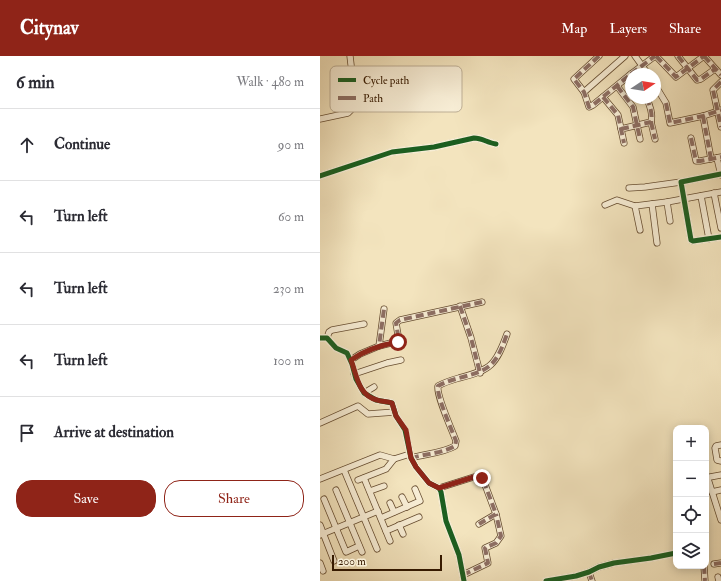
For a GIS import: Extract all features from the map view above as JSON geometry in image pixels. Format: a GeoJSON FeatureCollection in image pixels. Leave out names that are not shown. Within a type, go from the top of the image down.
{"type":"FeatureCollection","features":[{"type":"Feature","properties":{"kind":"street"},"geometry":{"type":"LineString","coordinates":[[350,56],[351,66]]}},
{"type":"Feature","properties":{"kind":"street"},"geometry":{"type":"LineString","coordinates":[[599,56],[574,79],[584,92],[590,107],[625,80]]}},
{"type":"Feature","properties":{"kind":"street"},"geometry":{"type":"LineString","coordinates":[[584,92],[625,56]]}},
{"type":"Feature","properties":{"kind":"street"},"geometry":{"type":"LineString","coordinates":[[635,56],[644,68]]}},
{"type":"Feature","properties":{"kind":"street"},"geometry":{"type":"LineString","coordinates":[[639,68],[656,56],[675,77],[678,77],[704,56],[721,75]]}},
{"type":"Feature","properties":{"kind":"street"},"geometry":{"type":"LineString","coordinates":[[678,56],[696,80],[715,69]]}},
{"type":"Feature","properties":{"kind":"street"},"geometry":{"type":"LineString","coordinates":[[721,82],[713,90],[719,110],[721,127]]}},
{"type":"Feature","properties":{"kind":"street"},"geometry":{"type":"LineString","coordinates":[[617,86],[633,107],[640,138]]}},
{"type":"Feature","properties":{"kind":"street"},"geometry":{"type":"LineString","coordinates":[[661,95],[666,103],[669,123],[703,116],[719,110]]}},
{"type":"Feature","properties":{"kind":"street"},"geometry":{"type":"LineString","coordinates":[[603,96],[617,113],[624,143]]}},
{"type":"Feature","properties":{"kind":"street"},"geometry":{"type":"LineString","coordinates":[[648,104],[651,112],[654,139]]}},
{"type":"Feature","properties":{"kind":"street"},"geometry":{"type":"LineString","coordinates":[[320,118],[349,112]]}},
{"type":"Feature","properties":{"kind":"street"},"geometry":{"type":"LineString","coordinates":[[629,188],[681,182],[721,175],[703,116]]}},
{"type":"Feature","properties":{"kind":"street"},"geometry":{"type":"LineString","coordinates":[[621,129],[651,122]]}},
{"type":"Feature","properties":{"kind":"street"},"geometry":{"type":"LineString","coordinates":[[320,176],[370,158],[392,152],[474,138],[480,138],[496,144]]}},
{"type":"Feature","properties":{"kind":"street"},"geometry":{"type":"LineString","coordinates":[[690,138],[696,161],[716,158]]}},
{"type":"Feature","properties":{"kind":"street"},"geometry":{"type":"LineString","coordinates":[[681,182],[691,240],[721,237]]}},
{"type":"Feature","properties":{"kind":"street"},"geometry":{"type":"LineString","coordinates":[[605,205],[617,200],[635,206],[721,192]]}},
{"type":"Feature","properties":{"kind":"street"},"geometry":{"type":"LineString","coordinates":[[714,193],[721,228]]}},
{"type":"Feature","properties":{"kind":"street"},"geometry":{"type":"LineString","coordinates":[[701,196],[709,239]]}},
{"type":"Feature","properties":{"kind":"street"},"geometry":{"type":"LineString","coordinates":[[667,202],[670,221]]}},
{"type":"Feature","properties":{"kind":"street"},"geometry":{"type":"LineString","coordinates":[[652,204],[657,243]]}},
{"type":"Feature","properties":{"kind":"street"},"geometry":{"type":"LineString","coordinates":[[635,206],[640,230]]}},
{"type":"Feature","properties":{"kind":"street"},"geometry":{"type":"LineString","coordinates":[[351,360],[360,354],[379,346],[399,341],[396,323],[400,320],[482,302]]}},
{"type":"Feature","properties":{"kind":"street"},"geometry":{"type":"LineString","coordinates":[[460,306],[471,338],[480,373]]}},
{"type":"Feature","properties":{"kind":"street"},"geometry":{"type":"LineString","coordinates":[[379,346],[384,309]]}},
{"type":"Feature","properties":{"kind":"street"},"geometry":{"type":"LineString","coordinates":[[327,338],[329,332],[332,330],[364,324]]}},
{"type":"Feature","properties":{"kind":"street"},"geometry":{"type":"LineString","coordinates":[[320,479],[380,455],[394,459],[448,449],[455,446],[456,441],[442,404],[438,388],[443,383],[480,373],[497,359],[507,334]]}},
{"type":"Feature","properties":{"kind":"street"},"geometry":{"type":"LineString","coordinates":[[320,338],[327,338],[336,348],[346,353],[351,360],[354,374],[364,393],[376,400],[391,402],[398,420],[406,430],[411,456],[416,467],[426,480],[439,488],[479,476],[483,479],[496,514],[500,536],[496,543],[485,548],[488,563],[464,578],[459,555],[446,521],[439,488]]}},
{"type":"Feature","properties":{"kind":"street"},"geometry":{"type":"LineString","coordinates":[[354,374],[401,360]]}},
{"type":"Feature","properties":{"kind":"street"},"geometry":{"type":"LineString","coordinates":[[364,393],[374,387]]}},
{"type":"Feature","properties":{"kind":"street"},"geometry":{"type":"LineString","coordinates":[[320,423],[358,406],[368,414],[395,412]]}},
{"type":"Feature","properties":{"kind":"street"},"geometry":{"type":"LineString","coordinates":[[721,446],[716,446],[715,448],[717,460],[721,461]]}},
{"type":"Feature","properties":{"kind":"street"},"geometry":{"type":"LineString","coordinates":[[383,456],[387,467]]}},
{"type":"Feature","properties":{"kind":"street"},"geometry":{"type":"LineString","coordinates":[[358,480],[387,467],[394,459]]}},
{"type":"Feature","properties":{"kind":"street"},"geometry":{"type":"LineString","coordinates":[[344,470],[377,549]]}},
{"type":"Feature","properties":{"kind":"street"},"geometry":{"type":"LineString","coordinates":[[721,474],[708,479],[718,505],[721,519]]}},
{"type":"Feature","properties":{"kind":"street"},"geometry":{"type":"LineString","coordinates":[[364,478],[390,541]]}},
{"type":"Feature","properties":{"kind":"street"},"geometry":{"type":"LineString","coordinates":[[370,491],[384,486]]}},
{"type":"Feature","properties":{"kind":"street"},"geometry":{"type":"LineString","coordinates":[[336,490],[362,552]]}},
{"type":"Feature","properties":{"kind":"street"},"geometry":{"type":"LineString","coordinates":[[381,518],[420,501],[415,490]]}},
{"type":"Feature","properties":{"kind":"street"},"geometry":{"type":"LineString","coordinates":[[712,492],[721,490]]}},
{"type":"Feature","properties":{"kind":"street"},"geometry":{"type":"LineString","coordinates":[[402,497],[407,507]]}},
{"type":"Feature","properties":{"kind":"street"},"geometry":{"type":"LineString","coordinates":[[324,499],[346,552],[359,546]]}},
{"type":"Feature","properties":{"kind":"street"},"geometry":{"type":"LineString","coordinates":[[390,503],[394,512]]}},
{"type":"Feature","properties":{"kind":"street"},"geometry":{"type":"LineString","coordinates":[[322,534],[378,511]]}},
{"type":"Feature","properties":{"kind":"street"},"geometry":{"type":"LineString","coordinates":[[479,524],[496,514]]}},
{"type":"Feature","properties":{"kind":"street"},"geometry":{"type":"LineString","coordinates":[[386,531],[419,517]]}},
{"type":"Feature","properties":{"kind":"street"},"geometry":{"type":"LineString","coordinates":[[320,525],[322,534],[334,561]]}},
{"type":"Feature","properties":{"kind":"street"},"geometry":{"type":"LineString","coordinates":[[399,525],[403,534]]}},
{"type":"Feature","properties":{"kind":"street"},"geometry":{"type":"LineString","coordinates":[[546,581],[576,579],[595,568],[614,563],[673,554]]}},
{"type":"Feature","properties":{"kind":"street"},"geometry":{"type":"LineString","coordinates":[[714,564],[721,562]]}},
{"type":"Feature","properties":{"kind":"street"},"geometry":{"type":"LineString","coordinates":[[320,563],[323,571]]}},
{"type":"Feature","properties":{"kind":"street"},"geometry":{"type":"LineString","coordinates":[[704,569],[705,581]]}},
{"type":"Feature","properties":{"kind":"street"},"geometry":{"type":"LineString","coordinates":[[590,572],[592,581]]}},
{"type":"Feature","properties":{"kind":"marked path"},"geometry":{"type":"LineString","coordinates":[[599,56],[574,79],[584,92],[589,107],[625,79]]}},
{"type":"Feature","properties":{"kind":"marked path"},"geometry":{"type":"LineString","coordinates":[[639,68],[655,56]]}},
{"type":"Feature","properties":{"kind":"marked path"},"geometry":{"type":"LineString","coordinates":[[656,56],[676,77],[704,56]]}},
{"type":"Feature","properties":{"kind":"marked path"},"geometry":{"type":"LineString","coordinates":[[678,56],[697,80],[701,79],[715,69]]}},
{"type":"Feature","properties":{"kind":"marked path"},"geometry":{"type":"LineString","coordinates":[[704,56],[721,75]]}},
{"type":"Feature","properties":{"kind":"marked path"},"geometry":{"type":"LineString","coordinates":[[721,82],[713,90],[721,127]]}},
{"type":"Feature","properties":{"kind":"marked path"},"geometry":{"type":"LineString","coordinates":[[617,86],[633,107],[640,139]]}},
{"type":"Feature","properties":{"kind":"marked path"},"geometry":{"type":"LineString","coordinates":[[603,97],[618,115],[624,143]]}},
{"type":"Feature","properties":{"kind":"marked path"},"geometry":{"type":"LineString","coordinates":[[666,103],[670,123],[703,116],[721,110]]}},
{"type":"Feature","properties":{"kind":"marked path"},"geometry":{"type":"LineString","coordinates":[[621,129],[651,122],[652,116],[649,104]]}},
{"type":"Feature","properties":{"kind":"marked path"},"geometry":{"type":"LineString","coordinates":[[703,116],[711,159]]}},
{"type":"Feature","properties":{"kind":"marked path"},"geometry":{"type":"LineString","coordinates":[[651,122],[655,139]]}},
{"type":"Feature","properties":{"kind":"marked path"},"geometry":{"type":"LineString","coordinates":[[691,138],[696,161],[721,157]]}},
{"type":"Feature","properties":{"kind":"marked path"},"geometry":{"type":"LineString","coordinates":[[379,346],[399,341],[396,323],[400,320],[482,302]]}},
{"type":"Feature","properties":{"kind":"marked path"},"geometry":{"type":"LineString","coordinates":[[460,306],[471,338],[480,373]]}},
{"type":"Feature","properties":{"kind":"marked path"},"geometry":{"type":"LineString","coordinates":[[351,360],[360,354],[379,346],[384,309]]}},
{"type":"Feature","properties":{"kind":"marked path"},"geometry":{"type":"LineString","coordinates":[[411,458],[439,452],[455,446],[456,441],[439,397],[438,386],[448,381],[478,372],[491,365],[499,353],[507,334]]}},
{"type":"Feature","properties":{"kind":"marked path"},"geometry":{"type":"LineString","coordinates":[[439,488],[477,476],[480,477],[484,482],[496,514],[479,524]]}},
{"type":"Feature","properties":{"kind":"marked path"},"geometry":{"type":"LineString","coordinates":[[463,575],[488,563],[485,548],[496,543],[501,536],[496,514]]}},
{"type":"Feature","properties":{"kind":"marked path"},"geometry":{"type":"LineString","coordinates":[[714,564],[721,563]]}},
{"type":"Feature","properties":{"kind":"marked path"},"geometry":{"type":"LineString","coordinates":[[704,569],[705,581]]}},
{"type":"Feature","properties":{"kind":"marked path"},"geometry":{"type":"LineString","coordinates":[[589,572],[592,581]]}},
{"type":"Feature","properties":{"kind":"cycle path"},"geometry":{"type":"LineString","coordinates":[[320,176],[392,152],[434,147],[474,138],[496,144]]}},
{"type":"Feature","properties":{"kind":"cycle path"},"geometry":{"type":"LineString","coordinates":[[721,174],[681,182],[691,240],[721,237]]}},
{"type":"Feature","properties":{"kind":"cycle path"},"geometry":{"type":"LineString","coordinates":[[320,338],[327,338],[336,348],[347,353],[356,379],[364,393],[376,400],[392,403],[396,416],[405,430],[411,458],[416,467],[429,483],[439,488],[441,492],[446,521],[459,555],[464,581]]}},
{"type":"Feature","properties":{"kind":"cycle path"},"geometry":{"type":"LineString","coordinates":[[546,581],[576,576],[614,563],[673,554]]}},
{"type":"Feature","properties":{"kind":"route"},"geometry":{"type":"LineString","coordinates":[[398,342],[379,346],[360,354],[351,360],[354,374],[362,390],[364,393],[376,400],[392,403],[400,424],[406,430],[411,458],[421,474],[433,486],[439,488],[477,476],[482,478]]}}]}
